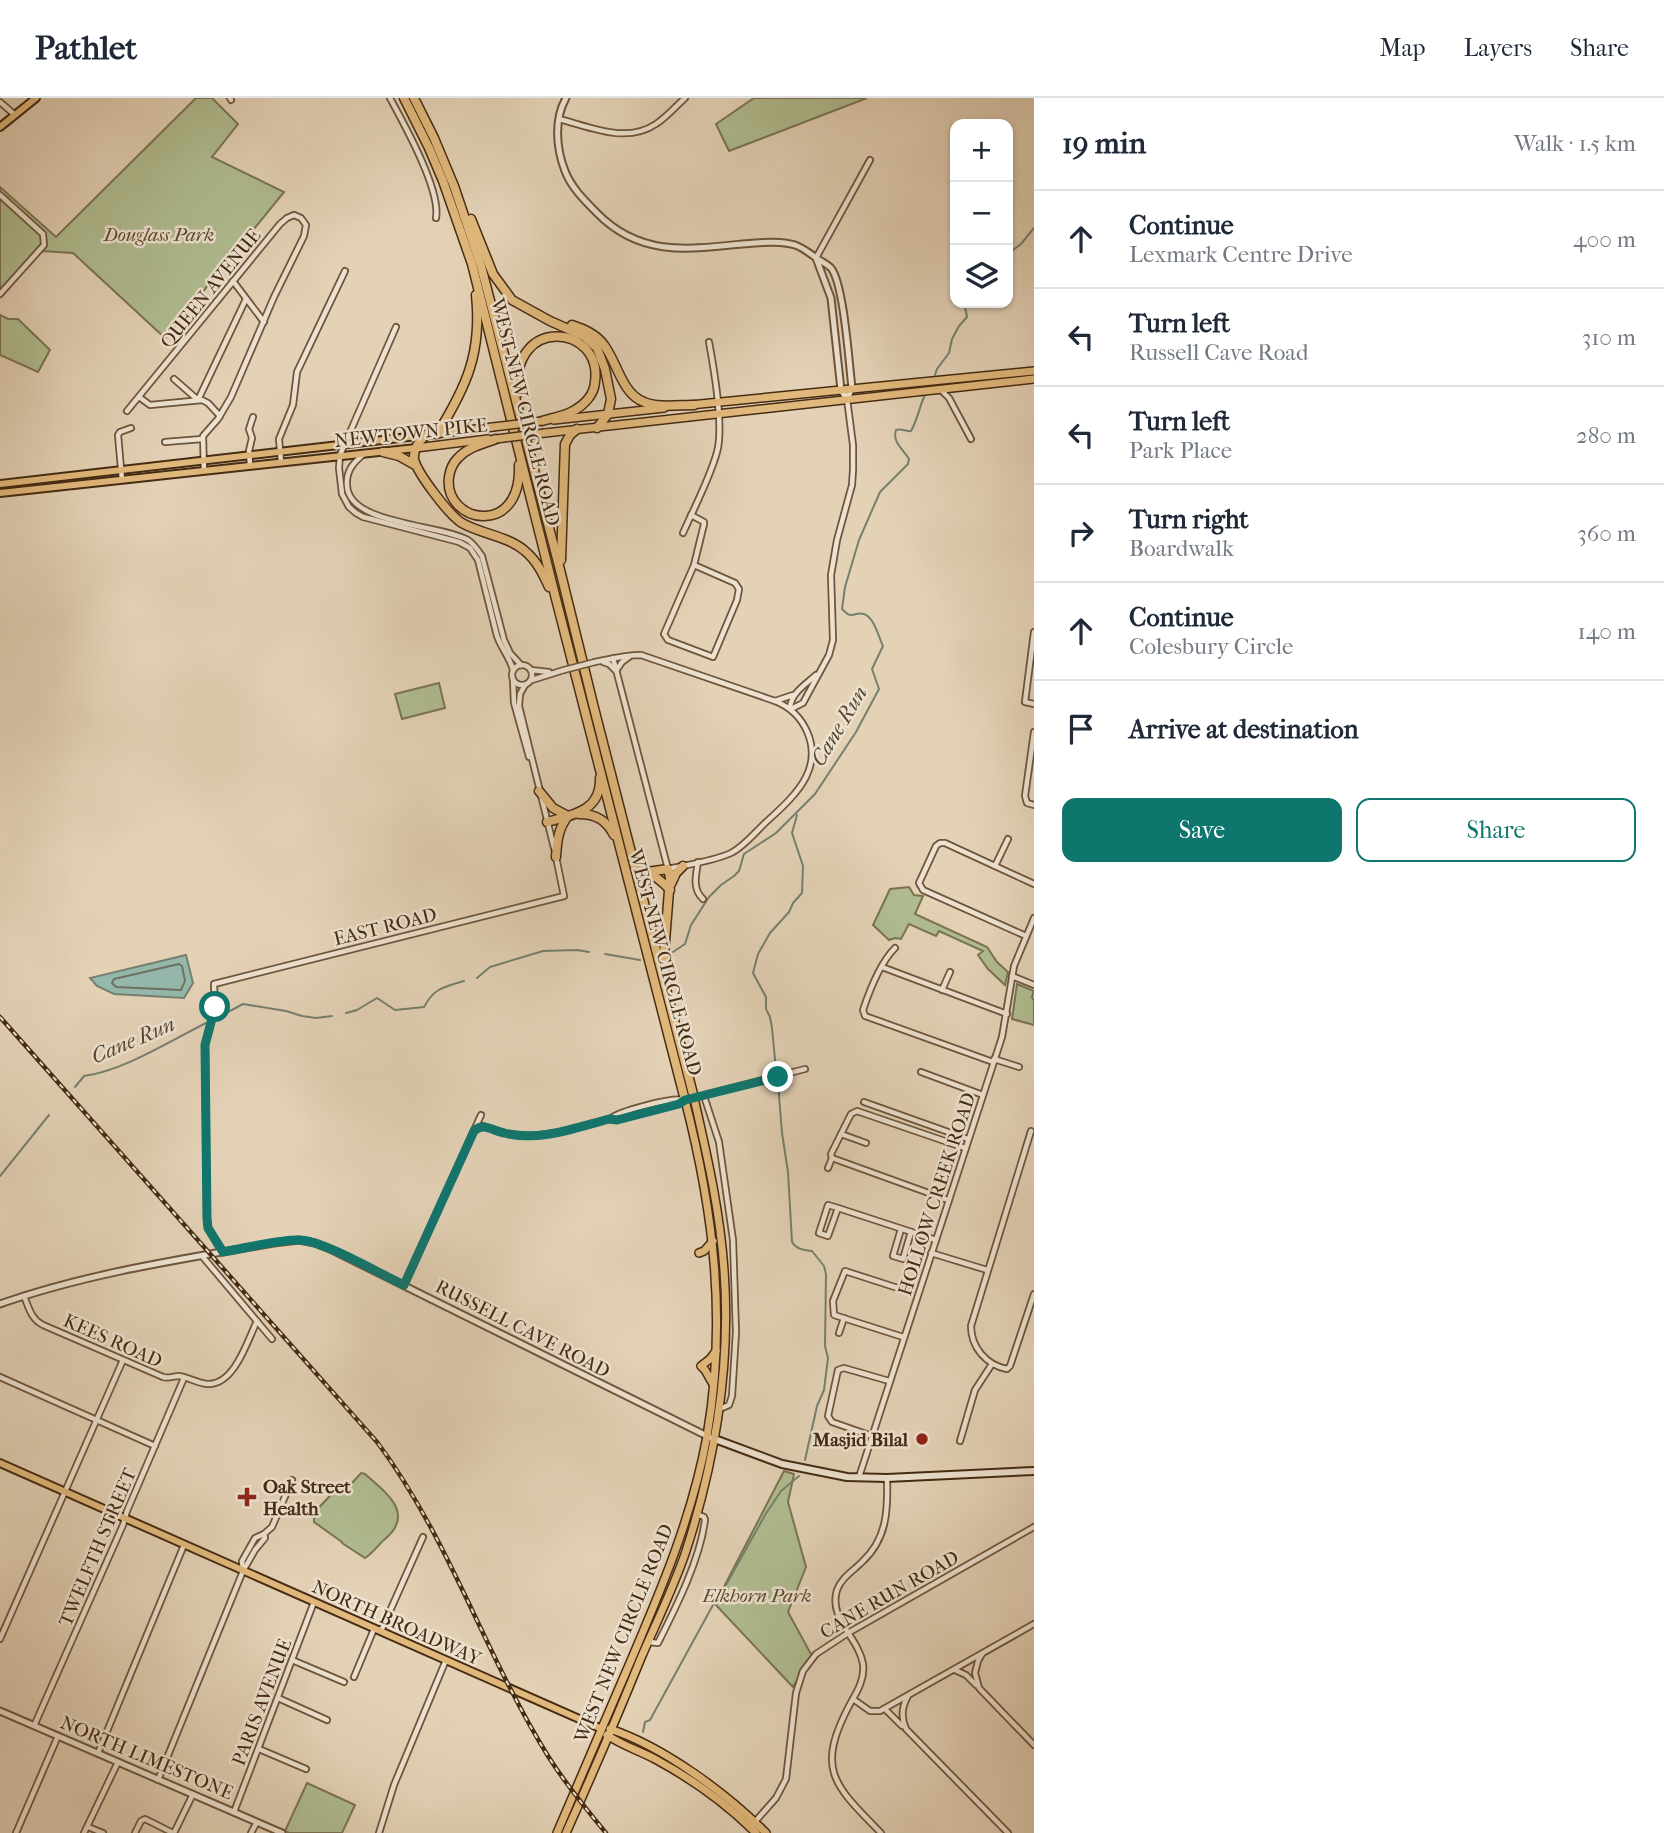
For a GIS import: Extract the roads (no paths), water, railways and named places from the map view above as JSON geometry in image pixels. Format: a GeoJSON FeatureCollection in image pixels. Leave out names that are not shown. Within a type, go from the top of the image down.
{"type":"FeatureCollection","features":[{"type":"Feature","properties":{"kind":"highway","name":"WEST NEW CIRCLE ROAD"},"geometry":{"type":"LineString","coordinates":[[404,98],[443,181],[472,264],[619,843],[716,1200],[724,1270],[724,1350],[719,1407],[711,1438],[680,1540],[557,1833]]}},
{"type":"Feature","properties":{"kind":"highway","name":"WEST NEW CIRCLE ROAD"},"geometry":{"type":"LineString","coordinates":[[414,98],[454,186],[481,266],[560,570],[666,988],[690,1099],[715,1261],[716,1350],[711,1438],[697,1514],[685,1554],[566,1833]]}},
{"type":"Feature","properties":{"kind":"highway"},"geometry":{"type":"LineString","coordinates":[[454,186],[462,196],[498,283],[512,300],[584,336],[597,348],[602,358],[611,399],[608,414],[597,428]]}},
{"type":"Feature","properties":{"kind":"highway"},"geometry":{"type":"LineString","coordinates":[[437,434],[465,382],[476,350],[478,323],[472,264]]}},
{"type":"Feature","properties":{"kind":"highway"},"geometry":{"type":"LineString","coordinates":[[545,317],[591,333],[605,346],[631,392],[638,399],[654,405],[694,405]]}},
{"type":"Feature","properties":{"kind":"highway"},"geometry":{"type":"LineString","coordinates":[[521,421],[517,382],[518,368],[523,356],[536,342],[547,337],[571,339],[582,345],[593,361],[596,375],[594,388],[580,406],[542,421]]}},
{"type":"Feature","properties":{"kind":"highway","name":"NEWTOWN PIKE"},"geometry":{"type":"LineString","coordinates":[[426,435],[1034,370]]}},
{"type":"Feature","properties":{"kind":"highway","name":"NEWTOWN PIKE"},"geometry":{"type":"LineString","coordinates":[[416,448],[1033,379]]}},
{"type":"Feature","properties":{"kind":"highway"},"geometry":{"type":"LineString","coordinates":[[560,570],[565,444],[577,429]]}},
{"type":"Feature","properties":{"kind":"highway"},"geometry":{"type":"LineString","coordinates":[[426,435],[416,448],[414,458],[447,511],[458,520],[524,550],[539,567],[556,599]]}},
{"type":"Feature","properties":{"kind":"highway"},"geometry":{"type":"LineString","coordinates":[[496,439],[466,451],[451,468],[449,482],[453,498],[457,505],[472,514],[495,514],[512,501],[519,481],[518,444]]}},
{"type":"Feature","properties":{"kind":"highway"},"geometry":{"type":"LineString","coordinates":[[383,452],[405,458],[418,468]]}},
{"type":"Feature","properties":{"kind":"highway"},"geometry":{"type":"LineString","coordinates":[[556,857],[557,839],[563,822],[592,804],[597,797],[600,767]]}},
{"type":"Feature","properties":{"kind":"highway"},"geometry":{"type":"LineString","coordinates":[[539,791],[553,808],[572,815],[595,816],[603,820],[619,843]]}},
{"type":"Feature","properties":{"kind":"highway"},"geometry":{"type":"LineString","coordinates":[[592,804],[595,816]]}},
{"type":"Feature","properties":{"kind":"highway"},"geometry":{"type":"LineString","coordinates":[[547,822],[572,815]]}},
{"type":"Feature","properties":{"kind":"highway"},"geometry":{"type":"LineString","coordinates":[[631,854],[647,872],[671,887]]}},
{"type":"Feature","properties":{"kind":"highway"},"geometry":{"type":"LineString","coordinates":[[666,988],[664,954],[671,887],[676,873],[683,866]]}},
{"type":"Feature","properties":{"kind":"highway"},"geometry":{"type":"LineString","coordinates":[[647,872],[668,869],[671,887]]}},
{"type":"Feature","properties":{"kind":"highway"},"geometry":{"type":"LineString","coordinates":[[713,1241],[699,1253],[715,1261]]}},
{"type":"Feature","properties":{"kind":"highway"},"geometry":{"type":"LineString","coordinates":[[713,1384],[701,1366],[716,1350]]}},
{"type":"Feature","properties":{"kind":"highway"},"geometry":{"type":"LineString","coordinates":[[602,1728],[689,1779],[766,1833]]}},
{"type":"Feature","properties":{"kind":"main road"},"geometry":{"type":"LineString","coordinates":[[0,127],[36,98]]}},
{"type":"Feature","properties":{"kind":"main road","name":"NEWTOWN PIKE"},"geometry":{"type":"LineString","coordinates":[[0,484],[426,435]]}},
{"type":"Feature","properties":{"kind":"main road","name":"NEWTOWN PIKE"},"geometry":{"type":"LineString","coordinates":[[0,493],[416,448]]}},
{"type":"Feature","properties":{"kind":"main road"},"geometry":{"type":"LineString","coordinates":[[104,473],[105,482]]}},
{"type":"Feature","properties":{"kind":"main road"},"geometry":{"type":"LineString","coordinates":[[58,478],[58,487]]}},
{"type":"Feature","properties":{"kind":"main road","name":"RUSSELL CAVE ROAD"},"geometry":{"type":"LineString","coordinates":[[711,1438],[782,1464],[859,1478],[1034,1471]]}},
{"type":"Feature","properties":{"kind":"main road","name":"NORTH BROADWAY"},"geometry":{"type":"LineString","coordinates":[[0,1463],[602,1728]]}},
{"type":"Feature","properties":{"kind":"street"},"geometry":{"type":"LineString","coordinates":[[390,98],[431,186],[437,204],[436,218]]}},
{"type":"Feature","properties":{"kind":"street"},"geometry":{"type":"LineString","coordinates":[[566,98],[558,130],[559,151],[569,179],[585,202],[622,234],[664,248],[681,250],[781,243],[803,249],[831,269],[839,286],[852,388],[847,399]]}},
{"type":"Feature","properties":{"kind":"street"},"geometry":{"type":"LineString","coordinates":[[559,119],[613,133],[633,134],[659,122],[685,98]]}},
{"type":"Feature","properties":{"kind":"street"},"geometry":{"type":"LineString","coordinates":[[0,102],[15,115]]}},
{"type":"Feature","properties":{"kind":"street"},"geometry":{"type":"LineString","coordinates":[[800,719],[803,703],[829,655],[833,640],[831,575],[837,540],[852,485],[853,444],[847,399],[841,390],[831,298],[816,258],[870,160]]}},
{"type":"Feature","properties":{"kind":"street"},"geometry":{"type":"LineString","coordinates":[[0,195],[43,234],[44,245],[0,294]]}},
{"type":"Feature","properties":{"kind":"street","name":"QUEEN AVENUE"},"geometry":{"type":"LineString","coordinates":[[127,411],[280,224],[294,215],[301,218],[306,225],[304,236],[264,323]]}},
{"type":"Feature","properties":{"kind":"street"},"geometry":{"type":"LineString","coordinates":[[281,462],[279,437],[293,405],[297,372],[345,271]]}},
{"type":"Feature","properties":{"kind":"street"},"geometry":{"type":"LineString","coordinates":[[204,471],[202,439],[231,397],[264,323],[233,281]]}},
{"type":"Feature","properties":{"kind":"street"},"geometry":{"type":"LineString","coordinates":[[198,400],[246,299]]}},
{"type":"Feature","properties":{"kind":"street"},"geometry":{"type":"LineString","coordinates":[[396,327],[340,455],[342,494],[349,507],[363,517],[459,542],[473,551],[480,565],[497,636],[511,662],[516,710],[533,766]]}},
{"type":"Feature","properties":{"kind":"street"},"geometry":{"type":"LineString","coordinates":[[683,533],[718,450],[717,402],[709,342]]}},
{"type":"Feature","properties":{"kind":"street"},"geometry":{"type":"LineString","coordinates":[[174,379],[198,400]]}},
{"type":"Feature","properties":{"kind":"street"},"geometry":{"type":"LineString","coordinates":[[953,404],[959,387]]}},
{"type":"Feature","properties":{"kind":"street"},"geometry":{"type":"LineString","coordinates":[[937,389],[947,395],[971,439]]}},
{"type":"Feature","properties":{"kind":"street"},"geometry":{"type":"LineString","coordinates":[[139,397],[150,405],[205,401],[220,416]]}},
{"type":"Feature","properties":{"kind":"street"},"geometry":{"type":"LineString","coordinates":[[250,465],[250,429],[253,417]]}},
{"type":"Feature","properties":{"kind":"street"},"geometry":{"type":"LineString","coordinates":[[122,480],[118,435],[131,428]]}},
{"type":"Feature","properties":{"kind":"street"},"geometry":{"type":"LineString","coordinates":[[165,442],[202,439]]}},
{"type":"Feature","properties":{"kind":"street"},"geometry":{"type":"LineString","coordinates":[[365,453],[353,464],[348,474],[347,493],[350,498],[360,508],[378,516],[454,535],[473,544],[482,556],[506,648],[521,665],[531,670],[545,673],[564,670]]}},
{"type":"Feature","properties":{"kind":"street"},"geometry":{"type":"LineString","coordinates":[[691,515],[704,524],[694,565],[664,634],[668,640],[713,657],[739,589],[735,583],[694,565]]}},
{"type":"Feature","properties":{"kind":"street"},"geometry":{"type":"LineString","coordinates":[[1034,632],[1025,702],[1034,704]]}},
{"type":"Feature","properties":{"kind":"street"},"geometry":{"type":"LineString","coordinates":[[616,671],[631,655]]}},
{"type":"Feature","properties":{"kind":"street"},"geometry":{"type":"LineString","coordinates":[[556,857],[519,706],[520,694],[531,681],[595,662],[613,658],[631,655],[641,655],[775,701],[790,709],[800,719],[809,736],[809,769],[803,781],[774,815],[740,847],[730,854],[668,869],[613,658]]}},
{"type":"Feature","properties":{"kind":"street"},"geometry":{"type":"LineString","coordinates":[[595,662],[605,662],[616,671]]}},
{"type":"Feature","properties":{"kind":"street"},"geometry":{"type":"LineString","coordinates":[[513,670],[521,665]]}},
{"type":"Feature","properties":{"kind":"street"},"geometry":{"type":"LineString","coordinates":[[531,670],[531,681]]}},
{"type":"Feature","properties":{"kind":"street"},"geometry":{"type":"LineString","coordinates":[[790,709],[794,695],[817,674]]}},
{"type":"Feature","properties":{"kind":"street"},"geometry":{"type":"LineString","coordinates":[[513,680],[517,684],[525,685]]}},
{"type":"Feature","properties":{"kind":"street"},"geometry":{"type":"LineString","coordinates":[[775,701],[794,695]]}},
{"type":"Feature","properties":{"kind":"street"},"geometry":{"type":"LineString","coordinates":[[790,709],[803,703]]}},
{"type":"Feature","properties":{"kind":"street"},"geometry":{"type":"LineString","coordinates":[[1034,733],[1025,796],[1027,803],[1034,805]]}},
{"type":"Feature","properties":{"kind":"street"},"geometry":{"type":"LineString","coordinates":[[995,866],[1008,839]]}},
{"type":"Feature","properties":{"kind":"street"},"geometry":{"type":"LineString","coordinates":[[1026,936],[923,890],[919,883],[936,846],[940,843],[1034,884]]}},
{"type":"Feature","properties":{"kind":"street","name":"EAST ROAD"},"geometry":{"type":"LineString","coordinates":[[223,1252],[208,1228],[207,1219],[205,1045],[215,1007],[214,984],[564,896],[556,857]]}},
{"type":"Feature","properties":{"kind":"street"},"geometry":{"type":"LineString","coordinates":[[698,862],[695,881],[703,899]]}},
{"type":"Feature","properties":{"kind":"street","name":"HOLLOW CREEK ROAD"},"geometry":{"type":"LineString","coordinates":[[859,1478],[1004,1029],[1014,966],[1034,918]]}},
{"type":"Feature","properties":{"kind":"street"},"geometry":{"type":"LineString","coordinates":[[895,948],[882,967],[864,1006],[865,1016],[994,1061],[1019,1067]]}},
{"type":"Feature","properties":{"kind":"street"},"geometry":{"type":"LineString","coordinates":[[882,967],[1007,1014]]}},
{"type":"Feature","properties":{"kind":"street"},"geometry":{"type":"LineString","coordinates":[[942,990],[950,971]]}},
{"type":"Feature","properties":{"kind":"street"},"geometry":{"type":"LineString","coordinates":[[1012,976],[1034,985]]}},
{"type":"Feature","properties":{"kind":"street"},"geometry":{"type":"LineString","coordinates":[[477,1128],[483,1126],[508,1134],[532,1136],[556,1133],[609,1119],[617,1120],[805,1069]]}},
{"type":"Feature","properties":{"kind":"street"},"geometry":{"type":"LineString","coordinates":[[920,1072],[983,1095]]}},
{"type":"Feature","properties":{"kind":"street"},"geometry":{"type":"LineString","coordinates":[[704,1096],[719,1142],[735,1270],[736,1335],[732,1396],[729,1405],[719,1407]]}},
{"type":"Feature","properties":{"kind":"street"},"geometry":{"type":"LineString","coordinates":[[864,1102],[968,1139]]}},
{"type":"Feature","properties":{"kind":"street"},"geometry":{"type":"LineString","coordinates":[[828,1168],[831,1154],[851,1114],[857,1111],[965,1149]]}},
{"type":"Feature","properties":{"kind":"street"},"geometry":{"type":"LineString","coordinates":[[404,1285],[481,1115]]}},
{"type":"Feature","properties":{"kind":"street"},"geometry":{"type":"LineString","coordinates":[[1031,1131],[972,1322],[971,1331],[977,1348],[992,1364],[1007,1369],[1010,1366],[1034,1294]]}},
{"type":"Feature","properties":{"kind":"street"},"geometry":{"type":"LineString","coordinates":[[841,1134],[866,1143]]}},
{"type":"Feature","properties":{"kind":"street"},"geometry":{"type":"LineString","coordinates":[[832,1158],[948,1200]]}},
{"type":"Feature","properties":{"kind":"street"},"geometry":{"type":"LineString","coordinates":[[838,1208],[828,1236],[819,1233],[828,1205],[838,1208],[901,1228],[936,1240]]}},
{"type":"Feature","properties":{"kind":"street"},"geometry":{"type":"LineString","coordinates":[[901,1228],[893,1256],[902,1259],[911,1232]]}},
{"type":"Feature","properties":{"kind":"street","name":"RUSSELL CAVE ROAD"},"geometry":{"type":"LineString","coordinates":[[0,1304],[50,1287],[90,1278],[284,1241],[308,1241],[404,1285],[711,1438]]}},
{"type":"Feature","properties":{"kind":"street"},"geometry":{"type":"LineString","coordinates":[[931,1253],[988,1270]]}},
{"type":"Feature","properties":{"kind":"street"},"geometry":{"type":"LineString","coordinates":[[202,1256],[272,1339]]}},
{"type":"Feature","properties":{"kind":"street"},"geometry":{"type":"LineString","coordinates":[[903,1337],[834,1315],[833,1301],[845,1271],[907,1291]]}},
{"type":"Feature","properties":{"kind":"street","name":"KEES ROAD"},"geometry":{"type":"LineString","coordinates":[[24,1296],[38,1323],[166,1378],[181,1376],[208,1384],[226,1378],[232,1371],[257,1321]]}},
{"type":"Feature","properties":{"kind":"street"},"geometry":{"type":"LineString","coordinates":[[839,1333],[844,1318]]}},
{"type":"Feature","properties":{"kind":"street"},"geometry":{"type":"LineString","coordinates":[[0,1639],[123,1360]]}},
{"type":"Feature","properties":{"kind":"street"},"geometry":{"type":"LineString","coordinates":[[960,1441],[971,1400],[992,1364]]}},
{"type":"Feature","properties":{"kind":"street"},"geometry":{"type":"LineString","coordinates":[[872,1436],[832,1422],[828,1416],[838,1370],[845,1368],[889,1381]]}},
{"type":"Feature","properties":{"kind":"street"},"geometry":{"type":"LineString","coordinates":[[0,1377],[155,1446]]}},
{"type":"Feature","properties":{"kind":"street","name":"TWELFTH STREET"},"geometry":{"type":"LineString","coordinates":[[34,1726],[184,1378]]}},
{"type":"Feature","properties":{"kind":"street"},"geometry":{"type":"LineString","coordinates":[[881,1833],[840,1787],[832,1756],[834,1740],[862,1678],[863,1665],[858,1649],[836,1606],[837,1591],[844,1579],[868,1556],[880,1538],[887,1512],[887,1478]]}},
{"type":"Feature","properties":{"kind":"street"},"geometry":{"type":"LineString","coordinates":[[158,1780],[243,1571],[242,1561],[255,1538],[272,1527],[292,1480]]}},
{"type":"Feature","properties":{"kind":"street"},"geometry":{"type":"LineString","coordinates":[[648,1641],[658,1643],[677,1606],[705,1524],[704,1517],[697,1514]]}},
{"type":"Feature","properties":{"kind":"street","name":"CANE RUN ROAD"},"geometry":{"type":"LineString","coordinates":[[754,1827],[776,1798],[786,1779],[797,1685],[803,1671],[821,1650],[1034,1527]]}},
{"type":"Feature","properties":{"kind":"street"},"geometry":{"type":"LineString","coordinates":[[354,1677],[423,1537]]}},
{"type":"Feature","properties":{"kind":"street"},"geometry":{"type":"LineString","coordinates":[[99,1753],[184,1545]]}},
{"type":"Feature","properties":{"kind":"street","name":"PARIS AVENUE"},"geometry":{"type":"LineString","coordinates":[[234,1812],[314,1602]]}},
{"type":"Feature","properties":{"kind":"street"},"geometry":{"type":"LineString","coordinates":[[853,1699],[870,1711],[885,1709],[1034,1624]]}},
{"type":"Feature","properties":{"kind":"street"},"geometry":{"type":"LineString","coordinates":[[979,1688],[976,1668],[982,1654]]}},
{"type":"Feature","properties":{"kind":"street"},"geometry":{"type":"LineString","coordinates":[[292,1660],[344,1682]]}},
{"type":"Feature","properties":{"kind":"street"},"geometry":{"type":"LineString","coordinates":[[379,1833],[394,1785],[446,1660]]}},
{"type":"Feature","properties":{"kind":"street"},"geometry":{"type":"LineString","coordinates":[[954,1670],[966,1675],[1034,1745]]}},
{"type":"Feature","properties":{"kind":"street"},"geometry":{"type":"LineString","coordinates":[[905,1729],[903,1713],[908,1696]]}},
{"type":"Feature","properties":{"kind":"street"},"geometry":{"type":"LineString","coordinates":[[278,1698],[327,1720]]}},
{"type":"Feature","properties":{"kind":"street"},"geometry":{"type":"LineString","coordinates":[[885,1709],[1008,1833]]}},
{"type":"Feature","properties":{"kind":"street","name":"NORTH LIMESTONE"},"geometry":{"type":"LineString","coordinates":[[0,1711],[282,1833]]}},
{"type":"Feature","properties":{"kind":"street"},"geometry":{"type":"LineString","coordinates":[[16,1833],[58,1736]]}},
{"type":"Feature","properties":{"kind":"street"},"geometry":{"type":"LineString","coordinates":[[258,1749],[306,1769]]}},
{"type":"Feature","properties":{"kind":"street"},"geometry":{"type":"LineString","coordinates":[[84,1833],[118,1762]]}},
{"type":"Feature","properties":{"kind":"street"},"geometry":{"type":"LineString","coordinates":[[135,1833],[145,1819],[174,1833],[193,1794]]}},
{"type":"Feature","properties":{"kind":"street"},"geometry":{"type":"LineString","coordinates":[[251,1833],[257,1822]]}},
{"type":"Feature","properties":{"kind":"street"},"geometry":{"type":"LineString","coordinates":[[88,1827],[103,1833]]}},
{"type":"Feature","properties":{"kind":"water"},"geometry":{"type":"Polygon","coordinates":[[[186,955],[193,983],[184,998],[114,994],[97,986],[90,978],[186,955]]]}},
{"type":"Feature","properties":{"kind":"waterway","name":"Cane Run"},"geometry":{"type":"LineString","coordinates":[[1013,250],[1034,228]]}},
{"type":"Feature","properties":{"kind":"waterway","name":"Cane Run"},"geometry":{"type":"LineString","coordinates":[[935,375],[949,353],[959,326],[967,317],[965,308]]}},
{"type":"Feature","properties":{"kind":"waterway","name":"Cane Run"},"geometry":{"type":"LineString","coordinates":[[673,952],[685,944],[691,925],[709,897],[739,871],[744,854],[776,833],[815,794],[856,732],[879,689],[872,669],[883,646],[868,616],[861,613],[851,615],[842,609],[845,587],[859,540],[880,492],[908,464],[909,459],[897,442],[896,430],[911,431],[925,395]]}},
{"type":"Feature","properties":{"kind":"waterway"},"geometry":{"type":"LineString","coordinates":[[776,1070],[766,997],[753,973],[758,954],[770,933],[802,893],[803,866],[792,833],[797,815]]}},
{"type":"Feature","properties":{"kind":"waterway","name":"Cane Run"},"geometry":{"type":"LineString","coordinates":[[477,978],[490,967],[543,951],[589,952]]}},
{"type":"Feature","properties":{"kind":"waterway","name":"Cane Run"},"geometry":{"type":"LineString","coordinates":[[605,954],[640,960]]}},
{"type":"Feature","properties":{"kind":"waterway","name":"Cane Run"},"geometry":{"type":"LineString","coordinates":[[346,1013],[377,998],[395,1010],[424,1007],[436,992],[464,981]]}},
{"type":"Feature","properties":{"kind":"waterway","name":"Cane Run"},"geometry":{"type":"LineString","coordinates":[[217,1018],[243,1004],[316,1018],[332,1016]]}},
{"type":"Feature","properties":{"kind":"waterway","name":"Cane Run"},"geometry":{"type":"LineString","coordinates":[[75,1087],[84,1076],[130,1062],[206,1023]]}},
{"type":"Feature","properties":{"kind":"waterway"},"geometry":{"type":"LineString","coordinates":[[778,1083],[788,1172],[792,1242],[798,1248],[812,1251],[824,1266],[826,1274],[825,1346],[828,1358],[824,1390],[817,1406],[805,1460]]}},
{"type":"Feature","properties":{"kind":"waterway","name":"Cane Run"},"geometry":{"type":"LineString","coordinates":[[0,1176],[49,1115]]}},
{"type":"Feature","properties":{"kind":"waterway"},"geometry":{"type":"LineString","coordinates":[[643,1732],[645,1722],[650,1720],[765,1515],[781,1491],[799,1476]]}},
{"type":"Feature","properties":{"kind":"railway"},"geometry":{"type":"LineString","coordinates":[[0,1017],[377,1442],[425,1517],[505,1678],[548,1756],[606,1833]]}},
{"type":"Feature","properties":{"kind":"place","name":"Masjid Bilal"},"geometry":{"type":"Point","coordinates":[922,1439]}},
{"type":"Feature","properties":{"kind":"place","name":"Oak Street Health"},"geometry":{"type":"Point","coordinates":[247,1497]}},
{"type":"Feature","properties":{"kind":"park label","name":"Douglass Park"},"geometry":{"type":"Point","coordinates":[159,234]}},
{"type":"Feature","properties":{"kind":"park label","name":"Elkhorn Park"},"geometry":{"type":"Point","coordinates":[757,1595]}}]}
